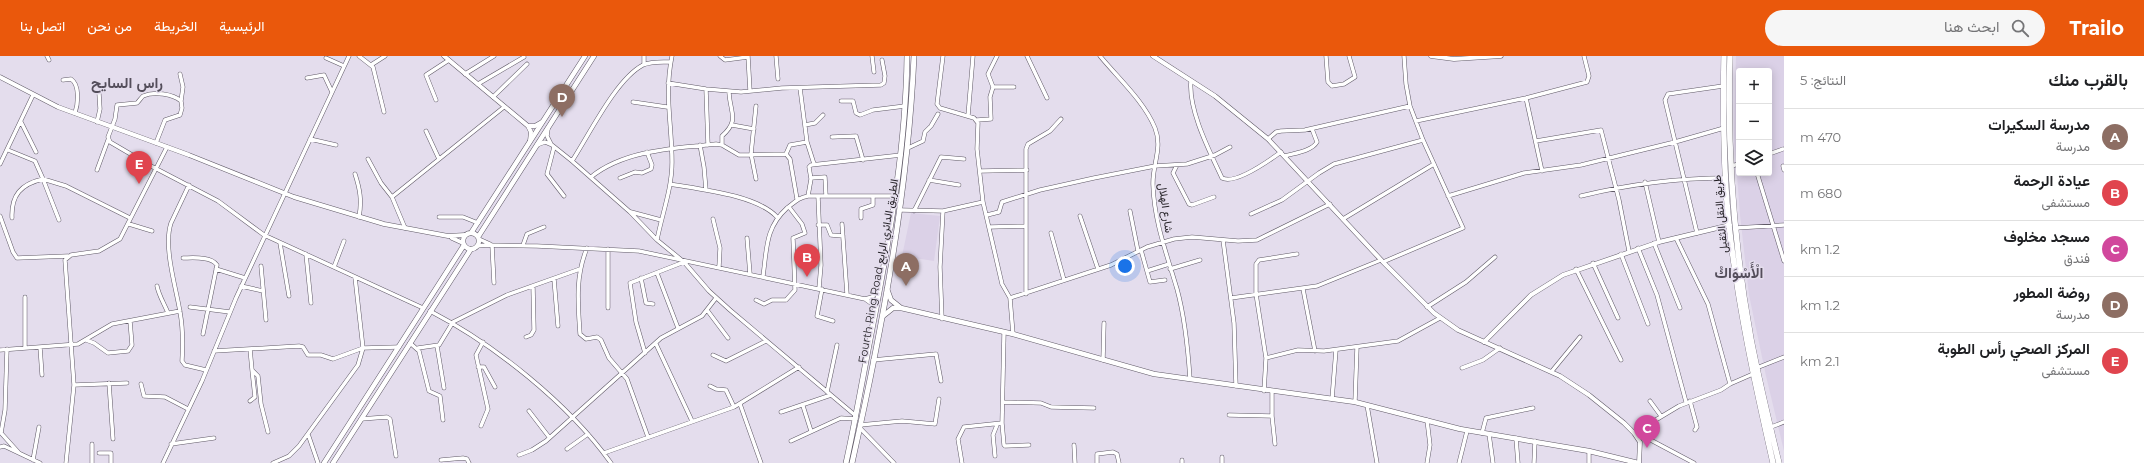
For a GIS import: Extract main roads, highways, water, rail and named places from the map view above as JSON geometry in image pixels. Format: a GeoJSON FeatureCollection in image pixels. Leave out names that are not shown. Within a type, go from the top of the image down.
{"type":"FeatureCollection","features":[{"type":"Feature","properties":{"kind":"highway","name":"طريق النقل الثقيل"},"geometry":{"type":"LineString","coordinates":[[1724,56],[1724,128],[1729,225],[1739,296],[1753,374],[1773,463]]}},
{"type":"Feature","properties":{"kind":"highway","name":"طريق النقل الثقيل"},"geometry":{"type":"LineString","coordinates":[[1730,56],[1731,166],[1736,226],[1747,312],[1779,463]]}},
{"type":"Feature","properties":{"kind":"main road"},"geometry":{"type":"LineString","coordinates":[[324,463],[463,244],[465,235],[472,233],[542,121],[585,56]]}},
{"type":"Feature","properties":{"kind":"main road"},"geometry":{"type":"LineString","coordinates":[[333,463],[470,249],[477,246],[478,238],[594,56]]}},
{"type":"Feature","properties":{"kind":"main road","name":"Fourth Ring Road الطريق الدائري الرابع"},"geometry":{"type":"LineString","coordinates":[[846,463],[856,418],[896,196],[905,106],[907,56]]}},
{"type":"Feature","properties":{"kind":"main road","name":"Fourth Ring Road الطريق الدائري الرابع"},"geometry":{"type":"LineString","coordinates":[[852,463],[901,210],[908,148],[914,56]]}},
{"type":"Feature","properties":{"kind":"main road"},"geometry":{"type":"LineString","coordinates":[[472,233],[478,238]]}},
{"type":"Feature","properties":{"kind":"main road"},"geometry":{"type":"LineString","coordinates":[[463,244],[470,249]]}},
{"type":"Feature","properties":{"kind":"main road"},"geometry":{"type":"LineString","coordinates":[[887,285],[891,300],[901,308],[942,319],[1013,334],[1154,374],[1264,391],[1355,402],[1467,430],[1589,451],[1636,463]]}},
{"type":"Feature","properties":{"kind":"main road"},"geometry":{"type":"LineString","coordinates":[[880,322],[889,310],[901,308]]}},
{"type":"Feature","properties":{"kind":"main road"},"geometry":{"type":"LineString","coordinates":[[339,440],[345,443]]}},
{"type":"Feature","properties":{"kind":"place","name":"روضة المطور"},"geometry":{"type":"Point","coordinates":[562,117]}},
{"type":"Feature","properties":{"kind":"place","name":"المركز الصحي رأس الطوبة"},"geometry":{"type":"Point","coordinates":[139,184]}},
{"type":"Feature","properties":{"kind":"place","name":"عيادة الرحمة"},"geometry":{"type":"Point","coordinates":[807,277]}},
{"type":"Feature","properties":{"kind":"place","name":"مدرسة السكيرات"},"geometry":{"type":"Point","coordinates":[906,286]}},
{"type":"Feature","properties":{"kind":"place","name":"مسجد مخلوف"},"geometry":{"type":"Point","coordinates":[1647,448]}},
{"type":"Feature","properties":{"kind":"district","name":"راس السايح"},"geometry":{"type":"Point","coordinates":[127,83]}},
{"type":"Feature","properties":{"kind":"district","name":"الْأَسْوَاكْ"},"geometry":{"type":"Point","coordinates":[1739,273]}}]}
